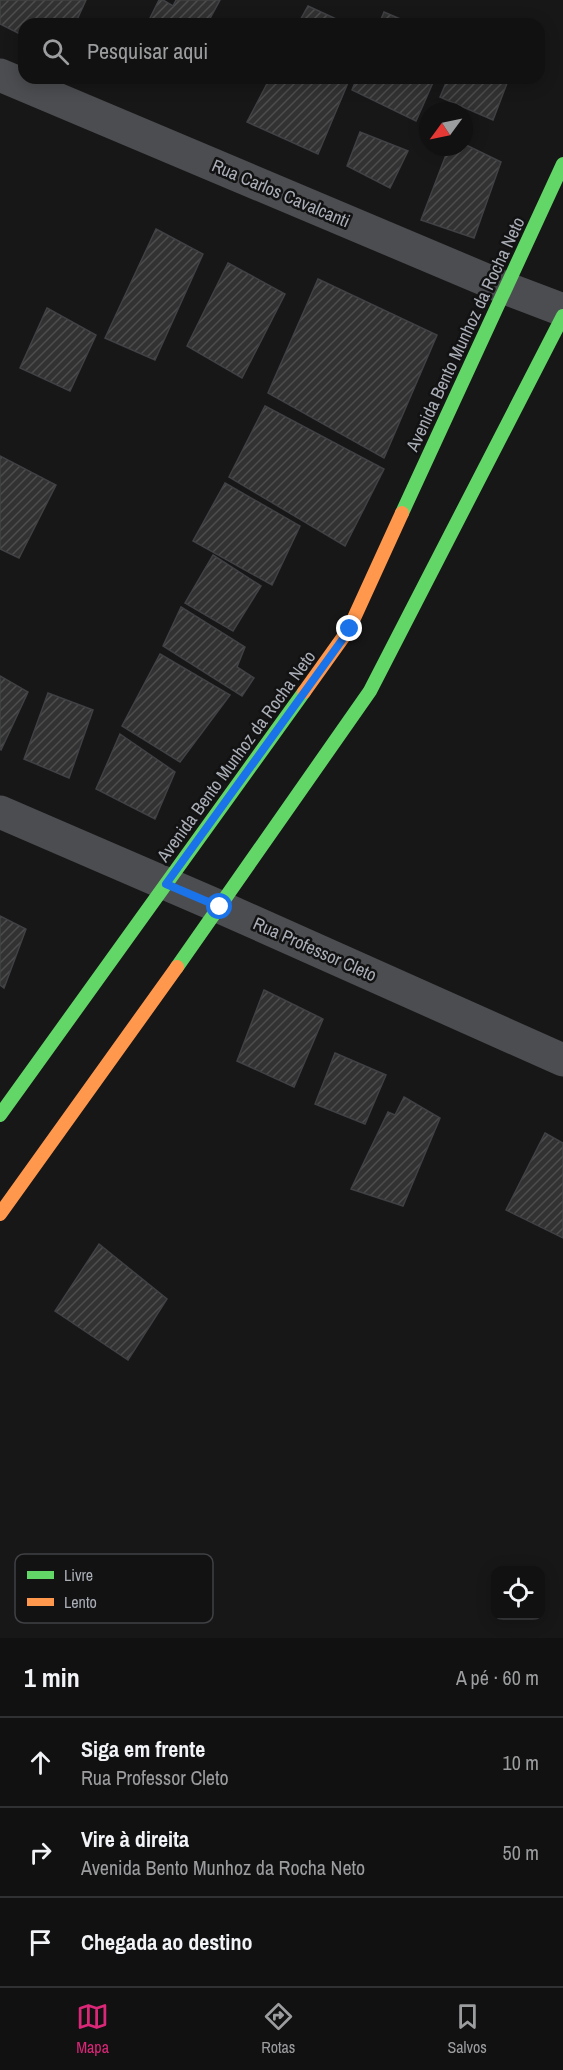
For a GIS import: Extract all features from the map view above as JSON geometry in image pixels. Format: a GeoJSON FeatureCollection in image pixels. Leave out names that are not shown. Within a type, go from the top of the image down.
{"type":"FeatureCollection","features":[{"type":"Feature","properties":{"kind":"main road","name":"Avenida Bento Munhoz da Rocha Neto"},"geometry":{"type":"LineString","coordinates":[[0,1115],[350,629],[563,164]]}},
{"type":"Feature","properties":{"kind":"main road"},"geometry":{"type":"LineString","coordinates":[[0,1214],[220,907],[370,691],[563,316]]}},
{"type":"Feature","properties":{"kind":"street","name":"Rua Carlos Cavalcanti"},"geometry":{"type":"LineString","coordinates":[[0,75],[18,83]]}},
{"type":"Feature","properties":{"kind":"street","name":"Rua Carlos Cavalcanti"},"geometry":{"type":"LineString","coordinates":[[21,84],[505,288],[563,310]]}},
{"type":"Feature","properties":{"kind":"street","name":"Rua Professor Cleto"},"geometry":{"type":"LineString","coordinates":[[0,812],[563,1060]]}},
{"type":"Feature","properties":{"kind":"building"},"geometry":{"type":"Polygon","coordinates":[[[0,0],[86,0],[78,18],[18,18],[18,33],[0,24],[0,0]]]}},
{"type":"Feature","properties":{"kind":"building"},"geometry":{"type":"Polygon","coordinates":[[[159,0],[173,6],[176,0],[220,0],[210,18],[150,18],[159,0]]]}},
{"type":"Feature","properties":{"kind":"building"},"geometry":{"type":"Polygon","coordinates":[[[308,6],[334,18],[301,18],[308,6]]]}},
{"type":"Feature","properties":{"kind":"building"},"geometry":{"type":"Polygon","coordinates":[[[384,12],[398,18],[382,18],[384,12]]]}},
{"type":"Feature","properties":{"kind":"building"},"geometry":{"type":"Polygon","coordinates":[[[267,84],[347,84],[318,154],[247,122],[267,84]]]}},
{"type":"Feature","properties":{"kind":"building"},"geometry":{"type":"Polygon","coordinates":[[[354,84],[432,84],[424,102],[419,102],[419,114],[416,121],[352,90],[354,84]]]}},
{"type":"Feature","properties":{"kind":"building"},"geometry":{"type":"Polygon","coordinates":[[[445,84],[507,84],[493,120],[473,111],[473,102],[452,102],[440,97],[445,84]]]}},
{"type":"Feature","properties":{"kind":"building"},"geometry":{"type":"Polygon","coordinates":[[[360,132],[408,151],[390,188],[347,166],[360,132]]]}},
{"type":"Feature","properties":{"kind":"building"},"geometry":{"type":"Polygon","coordinates":[[[473,148],[501,162],[474,238],[421,220],[446,156],[473,156],[473,148]]]}},
{"type":"Feature","properties":{"kind":"building"},"geometry":{"type":"Polygon","coordinates":[[[156,229],[203,254],[155,360],[105,338],[156,229]]]}},
{"type":"Feature","properties":{"kind":"building"},"geometry":{"type":"Polygon","coordinates":[[[228,263],[285,294],[242,378],[187,346],[228,263]]]}},
{"type":"Feature","properties":{"kind":"building"},"geometry":{"type":"Polygon","coordinates":[[[318,279],[437,335],[384,458],[268,393],[318,279]]]}},
{"type":"Feature","properties":{"kind":"building"},"geometry":{"type":"Polygon","coordinates":[[[47,308],[96,335],[70,391],[20,368],[47,308]]]}},
{"type":"Feature","properties":{"kind":"building"},"geometry":{"type":"Polygon","coordinates":[[[265,406],[384,469],[345,546],[229,477],[265,406]]]}},
{"type":"Feature","properties":{"kind":"building"},"geometry":{"type":"Polygon","coordinates":[[[0,456],[56,485],[19,558],[0,549],[0,456]]]}},
{"type":"Feature","properties":{"kind":"building"},"geometry":{"type":"Polygon","coordinates":[[[225,483],[300,526],[272,585],[193,541],[225,483]]]}},
{"type":"Feature","properties":{"kind":"building"},"geometry":{"type":"Polygon","coordinates":[[[213,555],[261,586],[233,631],[185,603],[213,555]]]}},
{"type":"Feature","properties":{"kind":"building"},"geometry":{"type":"Polygon","coordinates":[[[181,607],[245,647],[237,667],[254,678],[242,696],[163,646],[181,607]]]}},
{"type":"Feature","properties":{"kind":"building"},"geometry":{"type":"Polygon","coordinates":[[[160,654],[230,695],[180,762],[122,726],[160,654]]]}},
{"type":"Feature","properties":{"kind":"building"},"geometry":{"type":"Polygon","coordinates":[[[0,676],[28,692],[1,750],[0,749],[0,676]]]}},
{"type":"Feature","properties":{"kind":"building"},"geometry":{"type":"Polygon","coordinates":[[[48,693],[93,710],[69,778],[24,759],[48,693]]]}},
{"type":"Feature","properties":{"kind":"building"},"geometry":{"type":"Polygon","coordinates":[[[120,734],[175,772],[155,819],[96,789],[120,734]]]}},
{"type":"Feature","properties":{"kind":"building"},"geometry":{"type":"Polygon","coordinates":[[[0,916],[26,929],[4,988],[0,985],[0,916]]]}},
{"type":"Feature","properties":{"kind":"building"},"geometry":{"type":"Polygon","coordinates":[[[264,990],[323,1019],[294,1087],[237,1061],[264,990]]]}},
{"type":"Feature","properties":{"kind":"building"},"geometry":{"type":"Polygon","coordinates":[[[335,1053],[386,1075],[365,1124],[315,1104],[335,1053]]]}},
{"type":"Feature","properties":{"kind":"building"},"geometry":{"type":"Polygon","coordinates":[[[404,1097],[440,1118],[403,1206],[351,1189],[388,1112],[395,1115],[404,1097]]]}},
{"type":"Feature","properties":{"kind":"building"},"geometry":{"type":"Polygon","coordinates":[[[545,1133],[563,1143],[563,1238],[506,1210],[545,1133]]]}},
{"type":"Feature","properties":{"kind":"building"},"geometry":{"type":"Polygon","coordinates":[[[99,1244],[167,1299],[128,1360],[55,1311],[99,1244]]]}},
{"type":"Feature","properties":{"kind":"traffic: fast"},"geometry":{"type":"LineString","coordinates":[[402,513],[563,164]]}},
{"type":"Feature","properties":{"kind":"traffic: fast"},"geometry":{"type":"LineString","coordinates":[[177,967],[370,691],[563,316]]}},
{"type":"Feature","properties":{"kind":"traffic: fast"},"geometry":{"type":"LineString","coordinates":[[0,1115],[304,692]]}},
{"type":"Feature","properties":{"kind":"traffic: slow"},"geometry":{"type":"LineString","coordinates":[[304,692],[349,629],[402,513]]}},
{"type":"Feature","properties":{"kind":"traffic: slow"},"geometry":{"type":"LineString","coordinates":[[0,1214],[177,967]]}},
{"type":"Feature","properties":{"kind":"route"},"geometry":{"type":"LineString","coordinates":[[220,907],[166,884],[350,629]]}}]}
